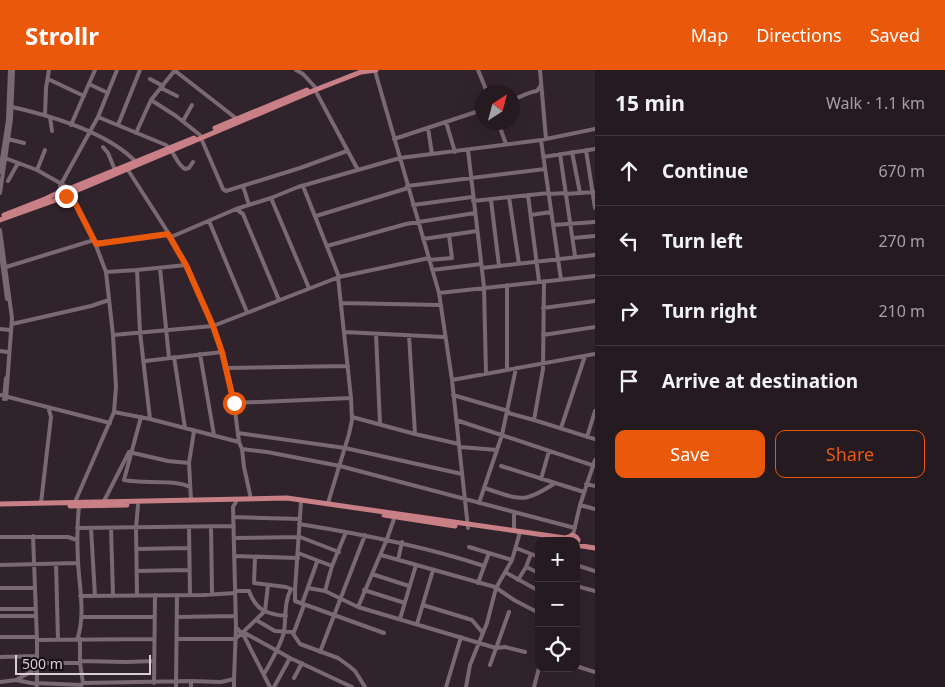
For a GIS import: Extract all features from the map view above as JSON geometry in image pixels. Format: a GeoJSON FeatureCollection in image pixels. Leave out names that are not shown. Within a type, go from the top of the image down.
{"type":"FeatureCollection","features":[{"type":"Feature","properties":{"kind":"main road"},"geometry":{"type":"LineString","coordinates":[[0,219],[358,70]]}},
{"type":"Feature","properties":{"kind":"main road"},"geometry":{"type":"LineString","coordinates":[[200,136],[315,88],[361,72],[374,71]]}},
{"type":"Feature","properties":{"kind":"main road"},"geometry":{"type":"LineString","coordinates":[[67,190],[128,170],[170,149]]}},
{"type":"Feature","properties":{"kind":"main road"},"geometry":{"type":"LineString","coordinates":[[0,506],[41,503],[138,505],[287,498],[538,537]]}},
{"type":"Feature","properties":{"kind":"main road"},"geometry":{"type":"LineString","coordinates":[[0,506],[191,500],[233,504],[301,502],[514,531],[521,534],[554,537]]}},
{"type":"Feature","properties":{"kind":"main road"},"geometry":{"type":"LineString","coordinates":[[580,542],[595,546]]}},
{"type":"Feature","properties":{"kind":"street"},"geometry":{"type":"LineString","coordinates":[[0,193],[2,157],[8,139],[12,107],[12,70]]}},
{"type":"Feature","properties":{"kind":"street"},"geometry":{"type":"LineString","coordinates":[[0,172],[8,120],[12,70]]}},
{"type":"Feature","properties":{"kind":"street"},"geometry":{"type":"LineString","coordinates":[[44,115],[50,70]]}},
{"type":"Feature","properties":{"kind":"street"},"geometry":{"type":"LineString","coordinates":[[71,125],[93,70]]}},
{"type":"Feature","properties":{"kind":"street"},"geometry":{"type":"LineString","coordinates":[[67,190],[117,70]]}},
{"type":"Feature","properties":{"kind":"street"},"geometry":{"type":"LineString","coordinates":[[118,126],[140,70]]}},
{"type":"Feature","properties":{"kind":"street"},"geometry":{"type":"LineString","coordinates":[[136,133],[151,100],[174,70],[193,87],[237,119]]}},
{"type":"Feature","properties":{"kind":"street"},"geometry":{"type":"LineString","coordinates":[[296,70],[303,74],[315,88],[358,170]]}},
{"type":"Feature","properties":{"kind":"street"},"geometry":{"type":"LineString","coordinates":[[478,70],[484,85]]}},
{"type":"Feature","properties":{"kind":"street"},"geometry":{"type":"LineString","coordinates":[[540,70],[546,139]]}},
{"type":"Feature","properties":{"kind":"street"},"geometry":{"type":"LineString","coordinates":[[374,71],[438,293],[452,380],[469,526]]}},
{"type":"Feature","properties":{"kind":"street"},"geometry":{"type":"LineString","coordinates":[[48,79],[84,96]]}},
{"type":"Feature","properties":{"kind":"street"},"geometry":{"type":"LineString","coordinates":[[150,80],[177,96]]}},
{"type":"Feature","properties":{"kind":"street"},"geometry":{"type":"LineString","coordinates":[[89,84],[108,93]]}},
{"type":"Feature","properties":{"kind":"street"},"geometry":{"type":"LineString","coordinates":[[520,96],[537,91],[541,85]]}},
{"type":"Feature","properties":{"kind":"street"},"geometry":{"type":"LineString","coordinates":[[537,91],[542,96]]}},
{"type":"Feature","properties":{"kind":"street"},"geometry":{"type":"LineString","coordinates":[[151,100],[183,121],[200,136],[223,189],[226,191],[300,168],[347,150]]}},
{"type":"Feature","properties":{"kind":"street"},"geometry":{"type":"LineString","coordinates":[[183,121],[192,105]]}},
{"type":"Feature","properties":{"kind":"street"},"geometry":{"type":"LineString","coordinates":[[12,107],[44,115],[90,132],[130,156],[136,162]]}},
{"type":"Feature","properties":{"kind":"street"},"geometry":{"type":"LineString","coordinates":[[394,139],[475,112]]}},
{"type":"Feature","properties":{"kind":"street"},"geometry":{"type":"LineString","coordinates":[[50,117],[52,132]]}},
{"type":"Feature","properties":{"kind":"street"},"geometry":{"type":"LineString","coordinates":[[98,117],[170,149],[185,169],[189,168],[194,162]]}},
{"type":"Feature","properties":{"kind":"street"},"geometry":{"type":"LineString","coordinates":[[446,122],[455,152]]}},
{"type":"Feature","properties":{"kind":"street"},"geometry":{"type":"LineString","coordinates":[[428,128],[432,154]]}},
{"type":"Feature","properties":{"kind":"street"},"geometry":{"type":"LineString","coordinates":[[3,266],[95,242],[169,235],[303,186],[400,158],[541,140],[595,129]]}},
{"type":"Feature","properties":{"kind":"street"},"geometry":{"type":"LineString","coordinates":[[501,130],[506,144]]}},
{"type":"Feature","properties":{"kind":"street"},"geometry":{"type":"LineString","coordinates":[[8,139],[24,143]]}},
{"type":"Feature","properties":{"kind":"street"},"geometry":{"type":"LineString","coordinates":[[541,140],[561,280]]}},
{"type":"Feature","properties":{"kind":"street"},"geometry":{"type":"LineString","coordinates":[[103,147],[108,153],[115,170]]}},
{"type":"Feature","properties":{"kind":"street"},"geometry":{"type":"LineString","coordinates":[[543,157],[595,149]]}},
{"type":"Feature","properties":{"kind":"street"},"geometry":{"type":"LineString","coordinates":[[38,170],[45,150]]}},
{"type":"Feature","properties":{"kind":"street"},"geometry":{"type":"LineString","coordinates":[[468,150],[484,288],[486,374]]}},
{"type":"Feature","properties":{"kind":"street"},"geometry":{"type":"LineString","coordinates":[[586,150],[595,208]]}},
{"type":"Feature","properties":{"kind":"street"},"geometry":{"type":"LineString","coordinates":[[572,152],[580,193]]}},
{"type":"Feature","properties":{"kind":"street"},"geometry":{"type":"LineString","coordinates":[[560,154],[574,256]]}},
{"type":"Feature","properties":{"kind":"street"},"geometry":{"type":"LineString","coordinates":[[2,157],[38,170],[57,181],[67,190],[95,242],[106,272],[110,300],[116,387],[114,412],[77,504],[81,617],[81,685]]}},
{"type":"Feature","properties":{"kind":"street"},"geometry":{"type":"LineString","coordinates":[[8,181],[18,163]]}},
{"type":"Feature","properties":{"kind":"street"},"geometry":{"type":"LineString","coordinates":[[316,216],[408,187],[545,169]]}},
{"type":"Feature","properties":{"kind":"street"},"geometry":{"type":"LineString","coordinates":[[128,170],[186,265],[213,326],[222,352],[234,403],[239,442],[251,499]]}},
{"type":"Feature","properties":{"kind":"street"},"geometry":{"type":"LineString","coordinates":[[242,186],[248,205]]}},
{"type":"Feature","properties":{"kind":"street"},"geometry":{"type":"LineString","coordinates":[[303,186],[339,277],[351,398],[352,416],[349,434],[340,466],[325,504]]}},
{"type":"Feature","properties":{"kind":"street"},"geometry":{"type":"LineString","coordinates":[[413,205],[473,199],[491,200],[528,195],[593,192]]}},
{"type":"Feature","properties":{"kind":"street"},"geometry":{"type":"LineString","coordinates":[[528,195],[538,281]]}},
{"type":"Feature","properties":{"kind":"street"},"geometry":{"type":"LineString","coordinates":[[271,198],[309,288]]}},
{"type":"Feature","properties":{"kind":"street"},"geometry":{"type":"LineString","coordinates":[[509,198],[519,264]]}},
{"type":"Feature","properties":{"kind":"street"},"geometry":{"type":"LineString","coordinates":[[491,200],[499,266]]}},
{"type":"Feature","properties":{"kind":"street"},"geometry":{"type":"LineString","coordinates":[[242,214],[248,205]]}},
{"type":"Feature","properties":{"kind":"street"},"geometry":{"type":"LineString","coordinates":[[236,209],[242,214],[279,300]]}},
{"type":"Feature","properties":{"kind":"street"},"geometry":{"type":"LineString","coordinates":[[531,215],[551,212]]}},
{"type":"Feature","properties":{"kind":"street"},"geometry":{"type":"LineString","coordinates":[[327,246],[418,221],[475,214]]}},
{"type":"Feature","properties":{"kind":"street"},"geometry":{"type":"LineString","coordinates":[[209,221],[247,312]]}},
{"type":"Feature","properties":{"kind":"street"},"geometry":{"type":"LineString","coordinates":[[553,225],[570,222],[595,222]]}},
{"type":"Feature","properties":{"kind":"street"},"geometry":{"type":"LineString","coordinates":[[0,230],[10,330],[4,397]]}},
{"type":"Feature","properties":{"kind":"street"},"geometry":{"type":"LineString","coordinates":[[423,240],[477,231]]}},
{"type":"Feature","properties":{"kind":"street"},"geometry":{"type":"LineString","coordinates":[[113,335],[213,326],[339,277],[429,259],[452,258],[449,235]]}},
{"type":"Feature","properties":{"kind":"street"},"geometry":{"type":"LineString","coordinates":[[573,238],[595,236]]}},
{"type":"Feature","properties":{"kind":"street"},"geometry":{"type":"LineString","coordinates":[[0,247],[12,324],[4,397]]}},
{"type":"Feature","properties":{"kind":"street"},"geometry":{"type":"LineString","coordinates":[[432,270],[499,266],[595,255]]}},
{"type":"Feature","properties":{"kind":"street"},"geometry":{"type":"LineString","coordinates":[[106,272],[186,265]]}},
{"type":"Feature","properties":{"kind":"street"},"geometry":{"type":"LineString","coordinates":[[160,268],[165,330],[185,428]]}},
{"type":"Feature","properties":{"kind":"street"},"geometry":{"type":"LineString","coordinates":[[137,270],[140,332],[145,361],[150,419]]}},
{"type":"Feature","properties":{"kind":"street"},"geometry":{"type":"LineString","coordinates":[[438,293],[595,276]]}},
{"type":"Feature","properties":{"kind":"street"},"geometry":{"type":"LineString","coordinates":[[534,420],[542,363],[544,281]]}},
{"type":"Feature","properties":{"kind":"street"},"geometry":{"type":"LineString","coordinates":[[507,285],[507,370]]}},
{"type":"Feature","properties":{"kind":"street"},"geometry":{"type":"LineString","coordinates":[[12,324],[110,300]]}},
{"type":"Feature","properties":{"kind":"street"},"geometry":{"type":"LineString","coordinates":[[544,308],[595,302]]}},
{"type":"Feature","properties":{"kind":"street"},"geometry":{"type":"LineString","coordinates":[[341,303],[440,305]]}},
{"type":"Feature","properties":{"kind":"street"},"geometry":{"type":"LineString","coordinates":[[543,335],[595,327]]}},
{"type":"Feature","properties":{"kind":"street"},"geometry":{"type":"LineString","coordinates":[[0,329],[10,330]]}},
{"type":"Feature","properties":{"kind":"street"},"geometry":{"type":"LineString","coordinates":[[344,332],[444,337]]}},
{"type":"Feature","properties":{"kind":"street"},"geometry":{"type":"LineString","coordinates":[[376,334],[380,424]]}},
{"type":"Feature","properties":{"kind":"street"},"geometry":{"type":"LineString","coordinates":[[410,335],[415,434]]}},
{"type":"Feature","properties":{"kind":"street"},"geometry":{"type":"LineString","coordinates":[[0,351],[8,352]]}},
{"type":"Feature","properties":{"kind":"street"},"geometry":{"type":"LineString","coordinates":[[145,361],[222,352]]}},
{"type":"Feature","properties":{"kind":"street"},"geometry":{"type":"LineString","coordinates":[[200,354],[214,435]]}},
{"type":"Feature","properties":{"kind":"street"},"geometry":{"type":"LineString","coordinates":[[452,380],[595,354]]}},
{"type":"Feature","properties":{"kind":"street"},"geometry":{"type":"LineString","coordinates":[[561,428],[585,356]]}},
{"type":"Feature","properties":{"kind":"street"},"geometry":{"type":"LineString","coordinates":[[226,368],[348,366]]}},
{"type":"Feature","properties":{"kind":"street"},"geometry":{"type":"LineString","coordinates":[[479,503],[502,435],[516,368]]}},
{"type":"Feature","properties":{"kind":"street"},"geometry":{"type":"LineString","coordinates":[[453,395],[595,439]]}},
{"type":"Feature","properties":{"kind":"street"},"geometry":{"type":"LineString","coordinates":[[4,397],[110,424]]}},
{"type":"Feature","properties":{"kind":"street"},"geometry":{"type":"LineString","coordinates":[[4,397],[110,424]]}},
{"type":"Feature","properties":{"kind":"street"},"geometry":{"type":"LineString","coordinates":[[234,403],[351,398]]}},
{"type":"Feature","properties":{"kind":"street"},"geometry":{"type":"LineString","coordinates":[[41,503],[51,418],[49,410]]}},
{"type":"Feature","properties":{"kind":"street"},"geometry":{"type":"LineString","coordinates":[[587,437],[595,411]]}},
{"type":"Feature","properties":{"kind":"street"},"geometry":{"type":"LineString","coordinates":[[51,418],[58,412]]}},
{"type":"Feature","properties":{"kind":"street"},"geometry":{"type":"LineString","coordinates":[[114,412],[150,419],[239,442]]}},
{"type":"Feature","properties":{"kind":"street"},"geometry":{"type":"LineString","coordinates":[[352,416],[460,446],[497,450]]}},
{"type":"Feature","properties":{"kind":"street"},"geometry":{"type":"LineString","coordinates":[[141,417],[124,480],[185,484],[190,486]]}},
{"type":"Feature","properties":{"kind":"street"},"geometry":{"type":"LineString","coordinates":[[456,420],[594,466]]}},
{"type":"Feature","properties":{"kind":"street"},"geometry":{"type":"LineString","coordinates":[[191,500],[189,463],[194,431]]}},
{"type":"Feature","properties":{"kind":"street"},"geometry":{"type":"LineString","coordinates":[[238,433],[345,448],[462,474]]}},
{"type":"Feature","properties":{"kind":"street"},"geometry":{"type":"LineString","coordinates":[[242,449],[340,466],[575,528]]}},
{"type":"Feature","properties":{"kind":"street"},"geometry":{"type":"LineString","coordinates":[[131,451],[168,461],[189,463]]}},
{"type":"Feature","properties":{"kind":"street"},"geometry":{"type":"LineString","coordinates":[[104,502],[124,459],[128,452],[131,451]]}},
{"type":"Feature","properties":{"kind":"street"},"geometry":{"type":"LineString","coordinates":[[541,479],[549,451]]}},
{"type":"Feature","properties":{"kind":"street"},"geometry":{"type":"LineString","coordinates":[[574,537],[580,505],[595,460]]}},
{"type":"Feature","properties":{"kind":"street"},"geometry":{"type":"LineString","coordinates":[[501,466],[584,492]]}},
{"type":"Feature","properties":{"kind":"street"},"geometry":{"type":"LineString","coordinates":[[185,484],[189,477]]}},
{"type":"Feature","properties":{"kind":"street"},"geometry":{"type":"LineString","coordinates":[[484,488],[522,499],[538,494],[554,483]]}},
{"type":"Feature","properties":{"kind":"street"},"geometry":{"type":"LineString","coordinates":[[586,484],[595,486]]}},
{"type":"Feature","properties":{"kind":"street"},"geometry":{"type":"LineString","coordinates":[[301,502],[300,537],[293,590],[295,601],[384,633]]}},
{"type":"Feature","properties":{"kind":"street"},"geometry":{"type":"LineString","coordinates":[[233,504],[236,616],[234,687]]}},
{"type":"Feature","properties":{"kind":"street"},"geometry":{"type":"LineString","coordinates":[[137,595],[136,528],[138,505]]}},
{"type":"Feature","properties":{"kind":"street"},"geometry":{"type":"LineString","coordinates":[[580,505],[595,509]]}},
{"type":"Feature","properties":{"kind":"street"},"geometry":{"type":"LineString","coordinates":[[514,512],[514,531]]}},
{"type":"Feature","properties":{"kind":"street"},"geometry":{"type":"LineString","coordinates":[[358,607],[381,555],[395,516]]}},
{"type":"Feature","properties":{"kind":"street"},"geometry":{"type":"LineString","coordinates":[[234,518],[299,522],[365,534],[447,554],[484,566]]}},
{"type":"Feature","properties":{"kind":"street"},"geometry":{"type":"LineString","coordinates":[[68,537],[77,530],[92,528],[234,526]]}},
{"type":"Feature","properties":{"kind":"street"},"geometry":{"type":"LineString","coordinates":[[190,527],[190,595]]}},
{"type":"Feature","properties":{"kind":"street"},"geometry":{"type":"LineString","coordinates":[[211,527],[212,594]]}},
{"type":"Feature","properties":{"kind":"street"},"geometry":{"type":"LineString","coordinates":[[92,528],[95,596]]}},
{"type":"Feature","properties":{"kind":"street"},"geometry":{"type":"LineString","coordinates":[[111,528],[113,595]]}},
{"type":"Feature","properties":{"kind":"street"},"geometry":{"type":"LineString","coordinates":[[325,591],[332,566],[346,532]]}},
{"type":"Feature","properties":{"kind":"street"},"geometry":{"type":"LineString","coordinates":[[320,652],[365,534]]}},
{"type":"Feature","properties":{"kind":"street"},"geometry":{"type":"LineString","coordinates":[[466,687],[470,665],[487,623],[496,588],[512,560],[521,534]]}},
{"type":"Feature","properties":{"kind":"street"},"geometry":{"type":"LineString","coordinates":[[33,536],[37,639],[36,685]]}},
{"type":"Feature","properties":{"kind":"street"},"geometry":{"type":"LineString","coordinates":[[0,537],[68,537],[77,540]]}},
{"type":"Feature","properties":{"kind":"street"},"geometry":{"type":"LineString","coordinates":[[234,538],[300,537],[339,552]]}},
{"type":"Feature","properties":{"kind":"street"},"geometry":{"type":"LineString","coordinates":[[398,560],[402,542]]}},
{"type":"Feature","properties":{"kind":"street"},"geometry":{"type":"LineString","coordinates":[[469,547],[512,560]]}},
{"type":"Feature","properties":{"kind":"street"},"geometry":{"type":"LineString","coordinates":[[136,549],[189,548]]}},
{"type":"Feature","properties":{"kind":"street"},"geometry":{"type":"LineString","coordinates":[[516,548],[535,556]]}},
{"type":"Feature","properties":{"kind":"street"},"geometry":{"type":"LineString","coordinates":[[478,583],[489,552]]}},
{"type":"Feature","properties":{"kind":"street"},"geometry":{"type":"LineString","coordinates":[[518,580],[531,554]]}},
{"type":"Feature","properties":{"kind":"street"},"geometry":{"type":"LineString","coordinates":[[381,555],[496,588],[535,611]]}},
{"type":"Feature","properties":{"kind":"street"},"geometry":{"type":"LineString","coordinates":[[234,556],[298,556],[332,566]]}},
{"type":"Feature","properties":{"kind":"street"},"geometry":{"type":"LineString","coordinates":[[255,557],[253,582],[255,584],[286,587],[293,590]]}},
{"type":"Feature","properties":{"kind":"street"},"geometry":{"type":"LineString","coordinates":[[256,620],[271,630],[292,632],[295,630],[317,562]]}},
{"type":"Feature","properties":{"kind":"street"},"geometry":{"type":"LineString","coordinates":[[0,565],[78,563]]}},
{"type":"Feature","properties":{"kind":"street"},"geometry":{"type":"LineString","coordinates":[[56,564],[58,640]]}},
{"type":"Feature","properties":{"kind":"street"},"geometry":{"type":"LineString","coordinates":[[400,620],[416,565]]}},
{"type":"Feature","properties":{"kind":"street"},"geometry":{"type":"LineString","coordinates":[[580,566],[595,570]]}},
{"type":"Feature","properties":{"kind":"street"},"geometry":{"type":"LineString","coordinates":[[526,567],[535,571]]}},
{"type":"Feature","properties":{"kind":"street"},"geometry":{"type":"LineString","coordinates":[[137,571],[189,570]]}},
{"type":"Feature","properties":{"kind":"street"},"geometry":{"type":"LineString","coordinates":[[417,624],[433,570]]}},
{"type":"Feature","properties":{"kind":"street"},"geometry":{"type":"LineString","coordinates":[[505,572],[535,589]]}},
{"type":"Feature","properties":{"kind":"street"},"geometry":{"type":"LineString","coordinates":[[372,574],[410,586]]}},
{"type":"Feature","properties":{"kind":"street"},"geometry":{"type":"LineString","coordinates":[[176,639],[234,639],[264,612],[268,585]]}},
{"type":"Feature","properties":{"kind":"street"},"geometry":{"type":"LineString","coordinates":[[580,587],[595,591]]}},
{"type":"Feature","properties":{"kind":"street"},"geometry":{"type":"LineString","coordinates":[[0,588],[35,588]]}},
{"type":"Feature","properties":{"kind":"street"},"geometry":{"type":"LineString","coordinates":[[308,588],[325,591],[358,607],[400,620],[496,648],[505,647],[525,652]]}},
{"type":"Feature","properties":{"kind":"street"},"geometry":{"type":"LineString","coordinates":[[264,674],[278,651],[284,632],[288,596],[293,590]]}},
{"type":"Feature","properties":{"kind":"street"},"geometry":{"type":"LineString","coordinates":[[364,590],[405,603]]}},
{"type":"Feature","properties":{"kind":"street"},"geometry":{"type":"LineString","coordinates":[[80,596],[190,595],[249,592],[252,601],[264,612],[286,616]]}},
{"type":"Feature","properties":{"kind":"street"},"geometry":{"type":"LineString","coordinates":[[154,683],[155,595]]}},
{"type":"Feature","properties":{"kind":"street"},"geometry":{"type":"LineString","coordinates":[[176,595],[176,684]]}},
{"type":"Feature","properties":{"kind":"street"},"geometry":{"type":"LineString","coordinates":[[423,605],[472,620],[482,632]]}},
{"type":"Feature","properties":{"kind":"street"},"geometry":{"type":"LineString","coordinates":[[0,609],[36,609]]}},
{"type":"Feature","properties":{"kind":"street"},"geometry":{"type":"LineString","coordinates":[[490,665],[509,612]]}},
{"type":"Feature","properties":{"kind":"street"},"geometry":{"type":"LineString","coordinates":[[0,616],[36,616]]}},
{"type":"Feature","properties":{"kind":"street"},"geometry":{"type":"LineString","coordinates":[[176,616],[236,616]]}},
{"type":"Feature","properties":{"kind":"street"},"geometry":{"type":"LineString","coordinates":[[81,617],[154,617]]}},
{"type":"Feature","properties":{"kind":"street"},"geometry":{"type":"LineString","coordinates":[[236,627],[242,633],[270,687]]}},
{"type":"Feature","properties":{"kind":"street"},"geometry":{"type":"LineString","coordinates":[[80,631],[81,639]]}},
{"type":"Feature","properties":{"kind":"street"},"geometry":{"type":"LineString","coordinates":[[292,632],[300,644],[338,658],[349,666],[365,687]]}},
{"type":"Feature","properties":{"kind":"street"},"geometry":{"type":"LineString","coordinates":[[242,633],[352,687]]}},
{"type":"Feature","properties":{"kind":"street"},"geometry":{"type":"LineString","coordinates":[[0,637],[58,640],[154,639]]}},
{"type":"Feature","properties":{"kind":"street"},"geometry":{"type":"LineString","coordinates":[[446,687],[461,637]]}},
{"type":"Feature","properties":{"kind":"street"},"geometry":{"type":"LineString","coordinates":[[0,657],[37,656]]}},
{"type":"Feature","properties":{"kind":"street"},"geometry":{"type":"LineString","coordinates":[[274,687],[290,658]]}},
{"type":"Feature","properties":{"kind":"street"},"geometry":{"type":"LineString","coordinates":[[36,663],[154,661]]}},
{"type":"Feature","properties":{"kind":"street"},"geometry":{"type":"LineString","coordinates":[[294,678],[302,663]]}},
{"type":"Feature","properties":{"kind":"street"},"geometry":{"type":"LineString","coordinates":[[580,667],[595,672]]}},
{"type":"Feature","properties":{"kind":"street"},"geometry":{"type":"LineString","coordinates":[[16,680],[36,669]]}},
{"type":"Feature","properties":{"kind":"street"},"geometry":{"type":"LineString","coordinates":[[534,687],[538,672]]}},
{"type":"Feature","properties":{"kind":"street"},"geometry":{"type":"LineString","coordinates":[[0,682],[16,680],[36,685],[98,686],[221,682],[234,679]]}},
{"type":"Feature","properties":{"kind":"street"},"geometry":{"type":"LineString","coordinates":[[191,682],[191,687]]}},
{"type":"Feature","properties":{"kind":"route"},"geometry":{"type":"LineString","coordinates":[[66,196],[69,196],[74,201],[96,244],[168,234],[171,237],[186,265],[213,326],[222,352],[234,403]]}}]}
